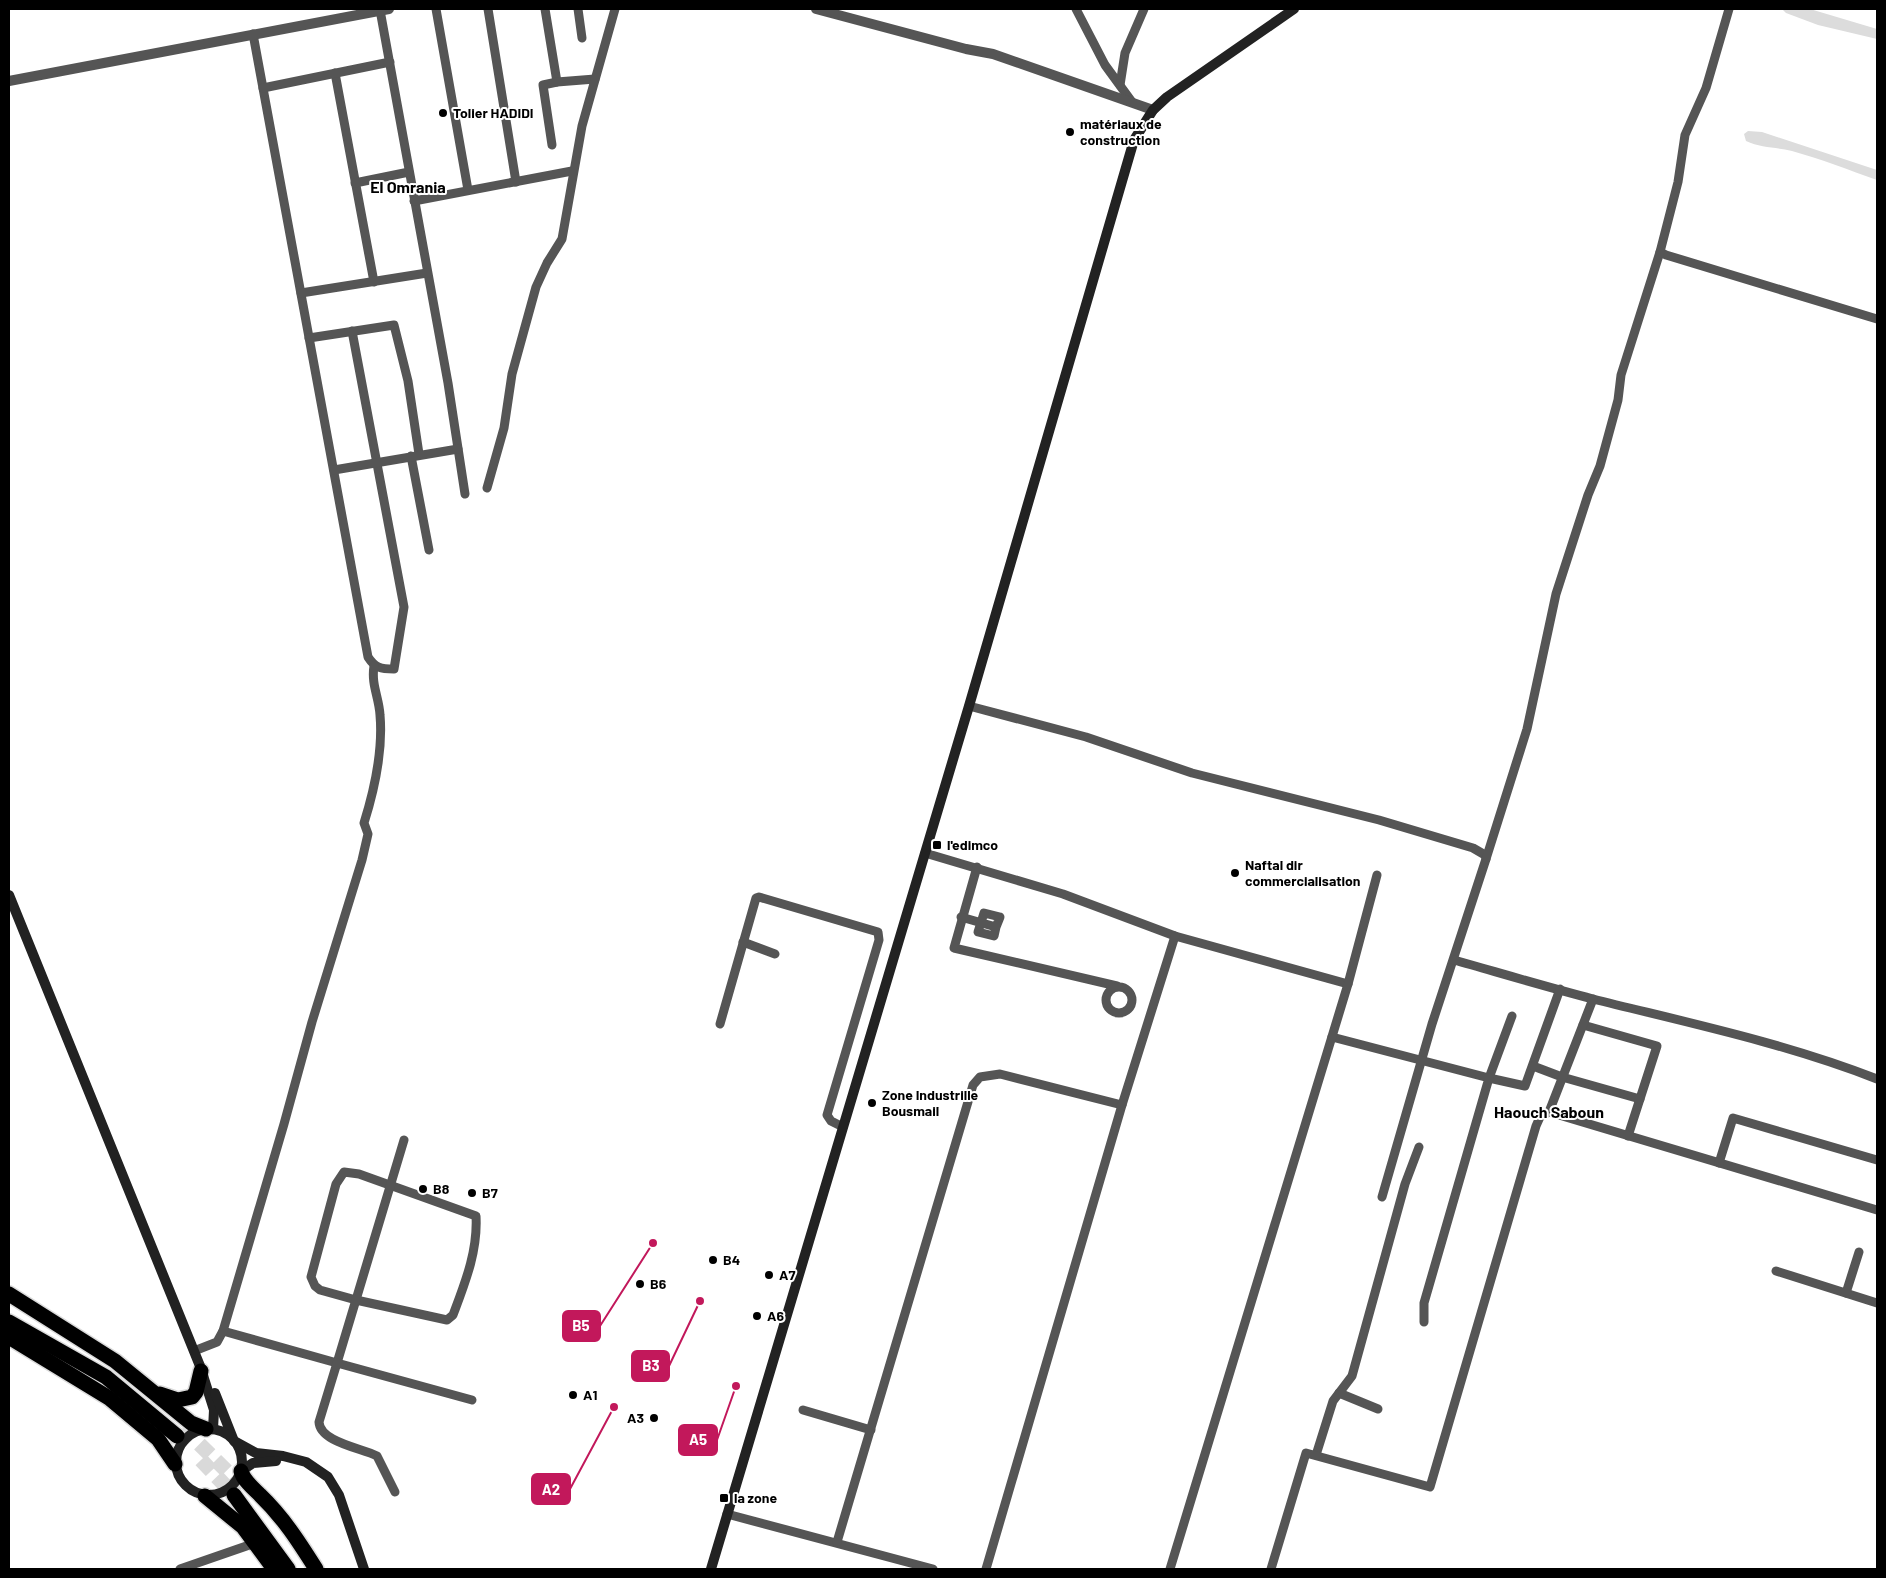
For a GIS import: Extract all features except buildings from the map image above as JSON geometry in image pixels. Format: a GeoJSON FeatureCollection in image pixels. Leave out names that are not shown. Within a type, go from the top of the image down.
{"type":"FeatureCollection","features":[{"type":"Feature","properties":{"kind":"highway"},"geometry":{"type":"LineString","coordinates":[[9,1294],[115,1361],[191,1423],[210,1429]]}},
{"type":"Feature","properties":{"kind":"highway"},"geometry":{"type":"LineString","coordinates":[[9,1306],[117,1370],[180,1432],[106,1377],[9,1322]]}},
{"type":"Feature","properties":{"kind":"highway"},"geometry":{"type":"LineString","coordinates":[[9,1337],[109,1398],[158,1439],[175,1464]]}},
{"type":"Feature","properties":{"kind":"highway"},"geometry":{"type":"LineString","coordinates":[[150,1390],[167,1397],[186,1400],[196,1392],[201,1368]]}},
{"type":"Feature","properties":{"kind":"highway"},"geometry":{"type":"LineString","coordinates":[[241,1471],[253,1488],[275,1509],[301,1544],[316,1569]]}},
{"type":"Feature","properties":{"kind":"highway"},"geometry":{"type":"LineString","coordinates":[[288,1569],[238,1491],[269,1517],[308,1569]]}},
{"type":"Feature","properties":{"kind":"highway"},"geometry":{"type":"LineString","coordinates":[[205,1496],[243,1527],[274,1569]]}},
{"type":"Feature","properties":{"kind":"main road"},"geometry":{"type":"LineString","coordinates":[[711,1569],[969,706],[1134,140],[1153,110],[1180,87],[1294,9]]}},
{"type":"Feature","properties":{"kind":"main road"},"geometry":{"type":"LineString","coordinates":[[9,895],[201,1368],[214,1410],[210,1429]]}},
{"type":"Feature","properties":{"kind":"main road"},"geometry":{"type":"LineString","coordinates":[[201,1368],[206,1372],[234,1441],[241,1455],[241,1471],[238,1478],[227,1490],[220,1494],[205,1496],[188,1488],[177,1473],[175,1464],[179,1448],[184,1440],[197,1431],[210,1429],[221,1432],[234,1441],[256,1453],[300,1460],[323,1472],[333,1483],[364,1569]]}},
{"type":"Feature","properties":{"kind":"main road"},"geometry":{"type":"LineString","coordinates":[[241,1471],[249,1464],[259,1462],[300,1460]]}},
{"type":"Feature","properties":{"kind":"street"},"geometry":{"type":"LineString","coordinates":[[436,9],[468,190]]}},
{"type":"Feature","properties":{"kind":"street"},"geometry":{"type":"LineString","coordinates":[[488,9],[516,182]]}},
{"type":"Feature","properties":{"kind":"street"},"geometry":{"type":"LineString","coordinates":[[545,9],[557,82]]}},
{"type":"Feature","properties":{"kind":"street"},"geometry":{"type":"LineString","coordinates":[[578,9],[582,38]]}},
{"type":"Feature","properties":{"kind":"street"},"geometry":{"type":"LineString","coordinates":[[486,488],[504,428],[512,374],[536,287],[547,263],[562,239],[572,171],[615,9]]}},
{"type":"Feature","properties":{"kind":"street"},"geometry":{"type":"LineString","coordinates":[[816,9],[848,13],[966,50],[994,54],[1050,76],[1153,110]]}},
{"type":"Feature","properties":{"kind":"street"},"geometry":{"type":"LineString","coordinates":[[1076,9],[1105,65],[1132,102]]}},
{"type":"Feature","properties":{"kind":"street"},"geometry":{"type":"LineString","coordinates":[[1120,85],[1125,53],[1144,9]]}},
{"type":"Feature","properties":{"kind":"street"},"geometry":{"type":"LineString","coordinates":[[1382,1197],[1422,1060],[1527,729],[1556,594],[1588,495],[1600,466],[1618,400],[1621,375],[1660,252],[1678,182],[1685,135],[1706,88],[1729,9]]}},
{"type":"Feature","properties":{"kind":"street"},"geometry":{"type":"LineString","coordinates":[[9,81],[385,10],[390,62],[465,494]]}},
{"type":"Feature","properties":{"kind":"street"},"geometry":{"type":"LineString","coordinates":[[253,34],[368,657],[374,666],[382,669],[394,669],[404,607],[352,331]]}},
{"type":"Feature","properties":{"kind":"street"},"geometry":{"type":"LineString","coordinates":[[263,88],[390,62]]}},
{"type":"Feature","properties":{"kind":"street"},"geometry":{"type":"LineString","coordinates":[[334,73],[374,282]]}},
{"type":"Feature","properties":{"kind":"street"},"geometry":{"type":"LineString","coordinates":[[552,145],[543,85],[595,79]]}},
{"type":"Feature","properties":{"kind":"street"},"geometry":{"type":"LineString","coordinates":[[414,201],[572,171]]}},
{"type":"Feature","properties":{"kind":"street"},"geometry":{"type":"LineString","coordinates":[[355,183],[409,172]]}},
{"type":"Feature","properties":{"kind":"street"},"geometry":{"type":"LineString","coordinates":[[1660,252],[1666,256],[1877,319]]}},
{"type":"Feature","properties":{"kind":"street"},"geometry":{"type":"LineString","coordinates":[[301,293],[427,274]]}},
{"type":"Feature","properties":{"kind":"street"},"geometry":{"type":"LineString","coordinates":[[309,338],[394,325],[408,381],[415,455],[429,550]]}},
{"type":"Feature","properties":{"kind":"street"},"geometry":{"type":"LineString","coordinates":[[334,470],[458,449]]}},
{"type":"Feature","properties":{"kind":"street"},"geometry":{"type":"LineString","coordinates":[[194,1351],[217,1342],[222,1331],[284,1124],[312,1022],[362,860],[368,834],[364,823],[371,804],[376,780],[380,716],[372,680],[374,666]]}},
{"type":"Feature","properties":{"kind":"street"},"geometry":{"type":"LineString","coordinates":[[969,706],[1086,737],[1192,773],[1380,820],[1473,848],[1482,852],[1486,860]]}},
{"type":"Feature","properties":{"kind":"street"},"geometry":{"type":"LineString","coordinates":[[925,853],[1063,894],[1175,936],[1348,984]]}},
{"type":"Feature","properties":{"kind":"street"},"geometry":{"type":"LineString","coordinates":[[977,867],[961,917],[954,948],[1118,986]]}},
{"type":"Feature","properties":{"kind":"street"},"geometry":{"type":"LineString","coordinates":[[1170,1569],[1348,984],[1377,875]]}},
{"type":"Feature","properties":{"kind":"street"},"geometry":{"type":"LineString","coordinates":[[720,1024],[754,900],[759,897],[878,932],[879,940],[827,1115],[831,1121],[844,1127]]}},
{"type":"Feature","properties":{"kind":"street"},"geometry":{"type":"LineString","coordinates":[[961,917],[981,923],[978,932],[994,936],[996,927]]}},
{"type":"Feature","properties":{"kind":"street"},"geometry":{"type":"LineString","coordinates":[[986,1569],[1122,1105],[1175,936]]}},
{"type":"Feature","properties":{"kind":"street"},"geometry":{"type":"LineString","coordinates":[[743,942],[774,954]]}},
{"type":"Feature","properties":{"kind":"street"},"geometry":{"type":"LineString","coordinates":[[1454,960],[1593,999],[1718,1028],[1839,1064],[1877,1079]]}},
{"type":"Feature","properties":{"kind":"street"},"geometry":{"type":"LineString","coordinates":[[1332,1037],[1525,1086],[1560,989]]}},
{"type":"Feature","properties":{"kind":"street"},"geometry":{"type":"LineString","coordinates":[[1271,1569],[1306,1452],[1430,1487],[1536,1126],[1540,1117],[1549,1112],[1593,999]]}},
{"type":"Feature","properties":{"kind":"street"},"geometry":{"type":"LineString","coordinates":[[1424,1322],[1424,1303],[1490,1078],[1512,1016]]}},
{"type":"Feature","properties":{"kind":"street"},"geometry":{"type":"LineString","coordinates":[[1583,1025],[1656,1046],[1628,1136]]}},
{"type":"Feature","properties":{"kind":"street"},"geometry":{"type":"LineString","coordinates":[[1533,1066],[1562,1077],[1640,1099]]}},
{"type":"Feature","properties":{"kind":"street"},"geometry":{"type":"LineString","coordinates":[[837,1542],[973,1085],[980,1077],[987,1074],[1000,1074],[1122,1105]]}},
{"type":"Feature","properties":{"kind":"street"},"geometry":{"type":"LineString","coordinates":[[1549,1112],[1877,1210]]}},
{"type":"Feature","properties":{"kind":"street"},"geometry":{"type":"LineString","coordinates":[[1719,1163],[1733,1118],[1877,1160]]}},
{"type":"Feature","properties":{"kind":"street"},"geometry":{"type":"LineString","coordinates":[[395,1492],[377,1456],[344,1444],[324,1434],[319,1428],[318,1422],[404,1140]]}},
{"type":"Feature","properties":{"kind":"street"},"geometry":{"type":"LineString","coordinates":[[1316,1455],[1333,1401],[1352,1376],[1405,1184],[1419,1147]]}},
{"type":"Feature","properties":{"kind":"street"},"geometry":{"type":"LineString","coordinates":[[344,1172],[390,1185],[476,1216],[477,1233],[470,1268],[453,1315],[448,1320],[356,1300],[320,1290],[315,1286],[311,1277],[336,1184],[344,1172]]}},
{"type":"Feature","properties":{"kind":"street"},"geometry":{"type":"LineString","coordinates":[[1846,1293],[1859,1252]]}},
{"type":"Feature","properties":{"kind":"street"},"geometry":{"type":"LineString","coordinates":[[1776,1272],[1877,1303]]}},
{"type":"Feature","properties":{"kind":"street"},"geometry":{"type":"LineString","coordinates":[[222,1331],[472,1400]]}},
{"type":"Feature","properties":{"kind":"street"},"geometry":{"type":"LineString","coordinates":[[1339,1393],[1378,1409]]}},
{"type":"Feature","properties":{"kind":"street"},"geometry":{"type":"LineString","coordinates":[[803,1410],[871,1430]]}},
{"type":"Feature","properties":{"kind":"street"},"geometry":{"type":"LineString","coordinates":[[727,1514],[933,1569]]}},
{"type":"Feature","properties":{"kind":"street"},"geometry":{"type":"LineString","coordinates":[[180,1569],[255,1543]]}},
{"type":"Feature","properties":{"kind":"shaded area"},"geometry":{"type":"Polygon","coordinates":[[[1782,9],[1810,9],[1877,29],[1877,39],[1818,25],[1786,13],[1782,9]]]}},
{"type":"Feature","properties":{"kind":"shaded area"},"geometry":{"type":"Polygon","coordinates":[[[1748,131],[1762,132],[1877,170],[1877,180],[1803,154],[1746,141],[1744,134],[1748,131]]]}},
{"type":"Feature","properties":{"kind":"tunnel"},"geometry":{"type":"LineString","coordinates":[[183,1428],[243,1487]]}},
{"type":"Feature","properties":{"kind":"tunnel"},"geometry":{"type":"LineString","coordinates":[[201,1460],[234,1495]]}},
{"type":"Feature","properties":{"kind":"place","name":"Tolier HADIDI"},"geometry":{"type":"Point","coordinates":[443,113]}},
{"type":"Feature","properties":{"kind":"place","name":"matériaux de construction"},"geometry":{"type":"Point","coordinates":[1070,132]}},
{"type":"Feature","properties":{"kind":"place","name":"l'edimco"},"geometry":{"type":"Point","coordinates":[937,845]}},
{"type":"Feature","properties":{"kind":"place","name":"Naftal dir commercialisation"},"geometry":{"type":"Point","coordinates":[1235,873]}},
{"type":"Feature","properties":{"kind":"place","name":"Zone Industrille Bousmail"},"geometry":{"type":"Point","coordinates":[872,1103]}},
{"type":"Feature","properties":{"kind":"place","name":"B8"},"geometry":{"type":"Point","coordinates":[423,1189]}},
{"type":"Feature","properties":{"kind":"place","name":"B7"},"geometry":{"type":"Point","coordinates":[472,1193]}},
{"type":"Feature","properties":{"kind":"place","name":"B5"},"geometry":{"type":"Point","coordinates":[653,1243]}},
{"type":"Feature","properties":{"kind":"place","name":"B4"},"geometry":{"type":"Point","coordinates":[713,1260]}},
{"type":"Feature","properties":{"kind":"place","name":"A7"},"geometry":{"type":"Point","coordinates":[769,1275]}},
{"type":"Feature","properties":{"kind":"place","name":"B6"},"geometry":{"type":"Point","coordinates":[640,1284]}},
{"type":"Feature","properties":{"kind":"place","name":"B3"},"geometry":{"type":"Point","coordinates":[700,1301]}},
{"type":"Feature","properties":{"kind":"place","name":"A6"},"geometry":{"type":"Point","coordinates":[757,1316]}},
{"type":"Feature","properties":{"kind":"place","name":"A5"},"geometry":{"type":"Point","coordinates":[736,1386]}},
{"type":"Feature","properties":{"kind":"place","name":"A1"},"geometry":{"type":"Point","coordinates":[573,1395]}},
{"type":"Feature","properties":{"kind":"place","name":"A2"},"geometry":{"type":"Point","coordinates":[614,1407]}},
{"type":"Feature","properties":{"kind":"place","name":"A3"},"geometry":{"type":"Point","coordinates":[654,1418]}},
{"type":"Feature","properties":{"kind":"place","name":"la zone"},"geometry":{"type":"Point","coordinates":[724,1498]}},
{"type":"Feature","properties":{"kind":"district","name":"El Omrania"},"geometry":{"type":"Point","coordinates":[408,187]}},
{"type":"Feature","properties":{"kind":"district","name":"Haouch Saboun"},"geometry":{"type":"Point","coordinates":[1549,1112]}}]}
